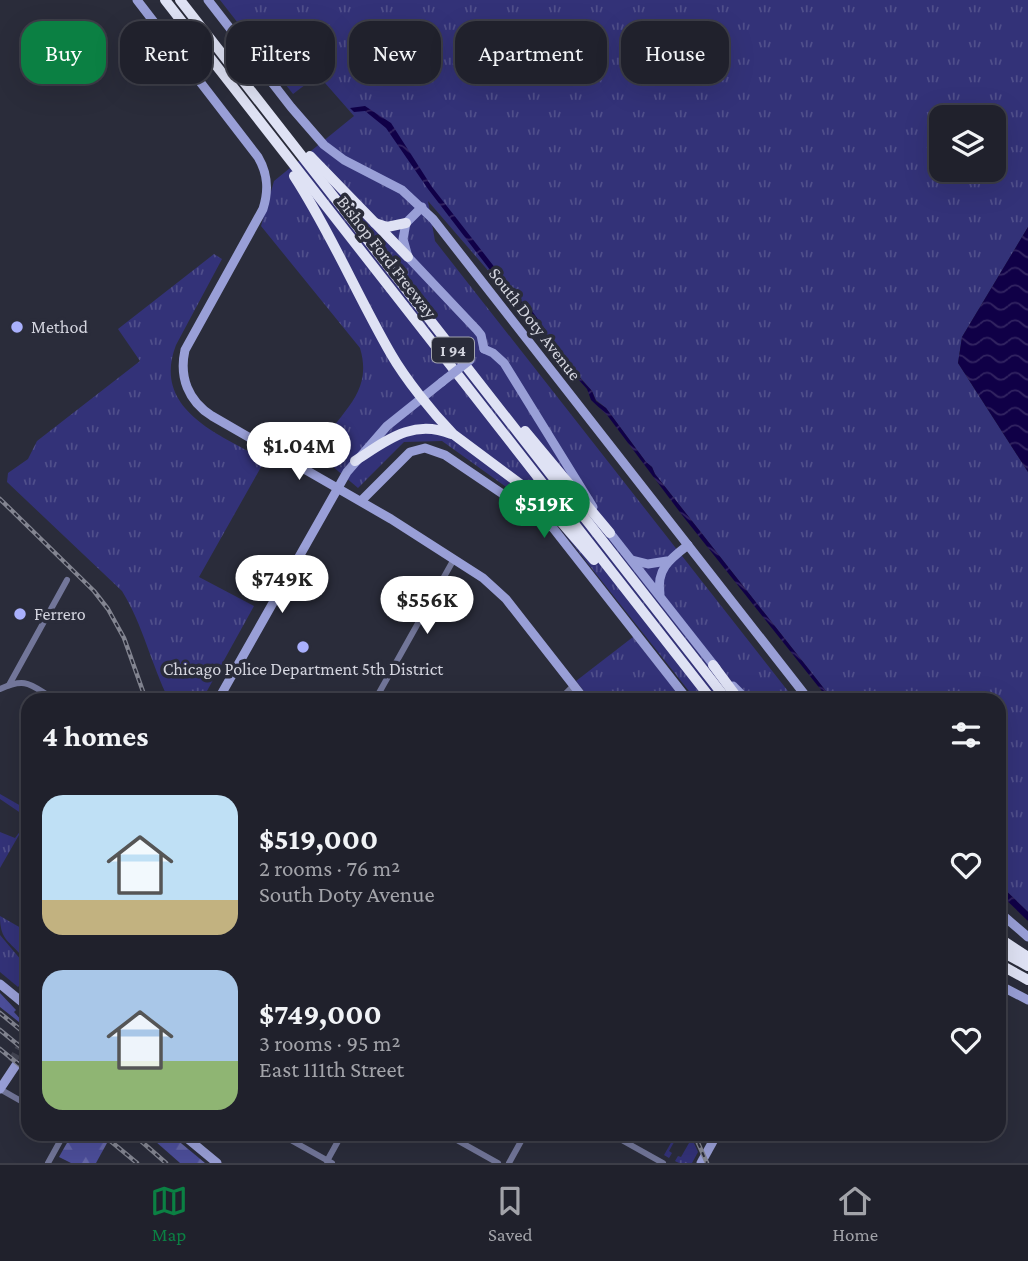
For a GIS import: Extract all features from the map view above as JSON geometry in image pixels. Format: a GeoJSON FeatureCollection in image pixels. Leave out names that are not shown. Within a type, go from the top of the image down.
{"type":"FeatureCollection","features":[{"type":"Feature","properties":{"kind":"highway","name":"Bishop Ford Freeway"},"geometry":{"type":"LineString","coordinates":[[165,0],[707,693]]}},
{"type":"Feature","properties":{"kind":"highway","name":"Bishop Ford Freeway"},"geometry":{"type":"LineString","coordinates":[[180,0],[722,693]]}},
{"type":"Feature","properties":{"kind":"highway"},"geometry":{"type":"LineString","coordinates":[[266,111],[408,257]]}},
{"type":"Feature","properties":{"kind":"highway"},"geometry":{"type":"LineString","coordinates":[[280,149],[288,167],[317,212],[391,354],[423,397],[453,435],[543,501],[609,577],[631,596]]}},
{"type":"Feature","properties":{"kind":"highway"},"geometry":{"type":"LineString","coordinates":[[374,223],[387,227],[406,223]]}},
{"type":"Feature","properties":{"kind":"highway"},"geometry":{"type":"LineString","coordinates":[[493,401],[516,420],[610,533]]}},
{"type":"Feature","properties":{"kind":"highway"},"geometry":{"type":"LineString","coordinates":[[355,461],[391,438],[415,428],[431,428],[453,435]]}},
{"type":"Feature","properties":{"kind":"highway"},"geometry":{"type":"LineString","coordinates":[[713,665],[734,693]]}},
{"type":"Feature","properties":{"kind":"highway"},"geometry":{"type":"LineString","coordinates":[[695,678],[701,693]]}},
{"type":"Feature","properties":{"kind":"highway"},"geometry":{"type":"LineString","coordinates":[[1006,943],[1028,957]]}},
{"type":"Feature","properties":{"kind":"highway"},"geometry":{"type":"LineString","coordinates":[[1006,954],[1028,966]]}},
{"type":"Feature","properties":{"kind":"highway"},"geometry":{"type":"LineString","coordinates":[[1006,968],[1028,980]]}},
{"type":"Feature","properties":{"kind":"street"},"geometry":{"type":"LineString","coordinates":[[137,0],[258,157],[267,182],[263,209],[185,350],[182,366],[188,391],[197,404],[212,416],[337,487],[483,579],[506,599],[580,693]]}},
{"type":"Feature","properties":{"kind":"street","name":"South Doty Avenue"},"geometry":{"type":"LineString","coordinates":[[208,0],[324,145],[344,160],[402,190],[445,233],[804,693]]}},
{"type":"Feature","properties":{"kind":"street"},"geometry":{"type":"LineString","coordinates":[[422,208],[406,223],[403,239],[408,257],[477,330],[484,349]]}},
{"type":"Feature","properties":{"kind":"street"},"geometry":{"type":"LineString","coordinates":[[222,693],[337,487],[355,461],[387,426],[484,349]]}},
{"type":"Feature","properties":{"kind":"street"},"geometry":{"type":"LineString","coordinates":[[484,349],[493,352],[504,363],[610,533],[713,665],[740,693]]}},
{"type":"Feature","properties":{"kind":"street"},"geometry":{"type":"LineString","coordinates":[[360,501],[410,452],[425,449],[445,455],[556,531],[683,693]]}},
{"type":"Feature","properties":{"kind":"street"},"geometry":{"type":"LineString","coordinates":[[631,559],[648,565],[667,561],[688,545]]}},
{"type":"Feature","properties":{"kind":"street"},"geometry":{"type":"LineString","coordinates":[[379,693],[454,559]]}},
{"type":"Feature","properties":{"kind":"street"},"geometry":{"type":"LineString","coordinates":[[660,596],[659,578],[667,561]]}},
{"type":"Feature","properties":{"kind":"street"},"geometry":{"type":"LineString","coordinates":[[9,685],[67,580]]}},
{"type":"Feature","properties":{"kind":"street"},"geometry":{"type":"LineString","coordinates":[[0,689],[24,682],[44,693]]}},
{"type":"Feature","properties":{"kind":"street"},"geometry":{"type":"LineString","coordinates":[[566,693],[574,685]]}},
{"type":"Feature","properties":{"kind":"street"},"geometry":{"type":"LineString","coordinates":[[1006,918],[1028,937]]}},
{"type":"Feature","properties":{"kind":"street"},"geometry":{"type":"LineString","coordinates":[[0,984],[21,1001]]}},
{"type":"Feature","properties":{"kind":"street"},"geometry":{"type":"LineString","coordinates":[[1006,989],[1028,1000]]}},
{"type":"Feature","properties":{"kind":"street"},"geometry":{"type":"LineString","coordinates":[[14,1064],[0,1089],[21,1101]]}},
{"type":"Feature","properties":{"kind":"street"},"geometry":{"type":"LineString","coordinates":[[48,1163],[60,1141]]}},
{"type":"Feature","properties":{"kind":"street"},"geometry":{"type":"LineString","coordinates":[[190,1141],[217,1163]]}},
{"type":"Feature","properties":{"kind":"street"},"geometry":{"type":"LineString","coordinates":[[292,1141],[328,1162],[338,1141]]}},
{"type":"Feature","properties":{"kind":"street"},"geometry":{"type":"LineString","coordinates":[[459,1141],[498,1163]]}},
{"type":"Feature","properties":{"kind":"street"},"geometry":{"type":"LineString","coordinates":[[509,1163],[521,1141]]}},
{"type":"Feature","properties":{"kind":"street"},"geometry":{"type":"LineString","coordinates":[[624,1141],[663,1163]]}},
{"type":"Feature","properties":{"kind":"street"},"geometry":{"type":"LineString","coordinates":[[701,1163],[714,1141]]}},
{"type":"Feature","properties":{"kind":"green space"},"geometry":{"type":"Polygon","coordinates":[[[220,0],[1028,0],[1028,227],[962,337],[958,363],[1028,472],[1028,912],[1006,891],[1006,693],[827,693],[606,408],[596,400],[592,391],[428,201],[435,241],[790,693],[690,693],[555,522],[442,441],[404,442],[358,488],[318,454],[357,393],[362,380],[363,365],[360,348],[261,226],[274,181],[354,116],[326,84],[335,84],[335,21],[236,21],[220,0]]]}},
{"type":"Feature","properties":{"kind":"green space"},"geometry":{"type":"Polygon","coordinates":[[[285,84],[306,84],[293,94],[285,84]]]}},
{"type":"Feature","properties":{"kind":"green space"},"geometry":{"type":"Polygon","coordinates":[[[214,254],[222,259],[176,345],[171,368],[173,387],[181,403],[194,418],[210,430],[265,460],[199,577],[254,606],[206,693],[166,693],[136,617],[122,591],[7,482],[8,473],[28,459],[37,441],[140,361],[118,329],[214,254]]]}},
{"type":"Feature","properties":{"kind":"green space"},"geometry":{"type":"Polygon","coordinates":[[[633,637],[677,693],[585,693],[576,681],[633,637]]]}},
{"type":"Feature","properties":{"kind":"green space"},"geometry":{"type":"Polygon","coordinates":[[[0,794],[21,806],[21,813],[0,799],[0,794]]]}},
{"type":"Feature","properties":{"kind":"green space"},"geometry":{"type":"Polygon","coordinates":[[[21,830],[0,868],[0,832],[15,838],[21,830]]]}},
{"type":"Feature","properties":{"kind":"green space"},"geometry":{"type":"Polygon","coordinates":[[[0,916],[21,928],[20,954],[8,942],[0,924],[0,916]]]}},
{"type":"Feature","properties":{"kind":"green space"},"geometry":{"type":"Polygon","coordinates":[[[0,935],[21,960],[21,984],[18,987],[0,972],[0,935]]]}},
{"type":"Feature","properties":{"kind":"green space"},"geometry":{"type":"Polygon","coordinates":[[[0,993],[16,1010],[14,1012],[21,1024],[0,1007],[0,993]]]}},
{"type":"Feature","properties":{"kind":"green space"},"geometry":{"type":"Polygon","coordinates":[[[68,1141],[107,1143],[96,1163],[71,1163],[59,1157],[68,1141]]]}},
{"type":"Feature","properties":{"kind":"green space"},"geometry":{"type":"Polygon","coordinates":[[[155,1141],[178,1141],[205,1163],[180,1163],[155,1141]]]}},
{"type":"Feature","properties":{"kind":"green space"},"geometry":{"type":"Polygon","coordinates":[[[672,1141],[675,1141],[669,1151],[672,1153],[669,1158],[664,1155],[672,1141]]]}},
{"type":"Feature","properties":{"kind":"green space"},"geometry":{"type":"Polygon","coordinates":[[[687,1141],[693,1141],[698,1152],[692,1163],[675,1161],[678,1156],[681,1157],[689,1143],[687,1141]]]}},
{"type":"Feature","properties":{"kind":"water"},"geometry":{"type":"Polygon","coordinates":[[[365,106],[391,123],[432,187],[540,322],[531,328],[523,313],[428,189],[386,128],[365,111],[354,112],[350,108],[365,106]]]}},
{"type":"Feature","properties":{"kind":"water"},"geometry":{"type":"Polygon","coordinates":[[[1028,227],[1028,472],[958,363],[962,337],[1028,227]]]}},
{"type":"Feature","properties":{"kind":"water"},"geometry":{"type":"Polygon","coordinates":[[[551,342],[559,355],[592,391],[596,401],[606,408],[827,693],[823,693],[682,515],[607,415],[591,400],[587,389],[547,345],[551,342]]]}},
{"type":"Feature","properties":{"kind":"water"},"geometry":{"type":"Polygon","coordinates":[[[1006,891],[1028,912],[1028,921],[1006,900],[1006,891]]]}},
{"type":"Feature","properties":{"kind":"tunnel"},"geometry":{"type":"LineString","coordinates":[[12,1062],[21,1046]]}},
{"type":"Feature","properties":{"kind":"railway"},"geometry":{"type":"LineString","coordinates":[[0,499],[94,591],[108,609],[124,638],[144,693]]}},
{"type":"Feature","properties":{"kind":"railway"},"geometry":{"type":"LineString","coordinates":[[0,1013],[21,1030]]}},
{"type":"Feature","properties":{"kind":"railway"},"geometry":{"type":"LineString","coordinates":[[0,1030],[21,1047]]}},
{"type":"Feature","properties":{"kind":"railway"},"geometry":{"type":"LineString","coordinates":[[0,1049],[21,1066]]}},
{"type":"Feature","properties":{"kind":"railway"},"geometry":{"type":"LineString","coordinates":[[110,1141],[137,1163]]}},
{"type":"Feature","properties":{"kind":"railway"},"geometry":{"type":"LineString","coordinates":[[141,1141],[166,1163]]}},
{"type":"Feature","properties":{"kind":"railway"},"geometry":{"type":"LineString","coordinates":[[697,1141],[707,1163]]}},
{"type":"Feature","properties":{"kind":"place","name":"Method"},"geometry":{"type":"Point","coordinates":[17,327]}},
{"type":"Feature","properties":{"kind":"place","name":"Ferrero"},"geometry":{"type":"Point","coordinates":[20,614]}},
{"type":"Feature","properties":{"kind":"place","name":"Chicago Police Department 5th District"},"geometry":{"type":"Point","coordinates":[303,647]}}]}
